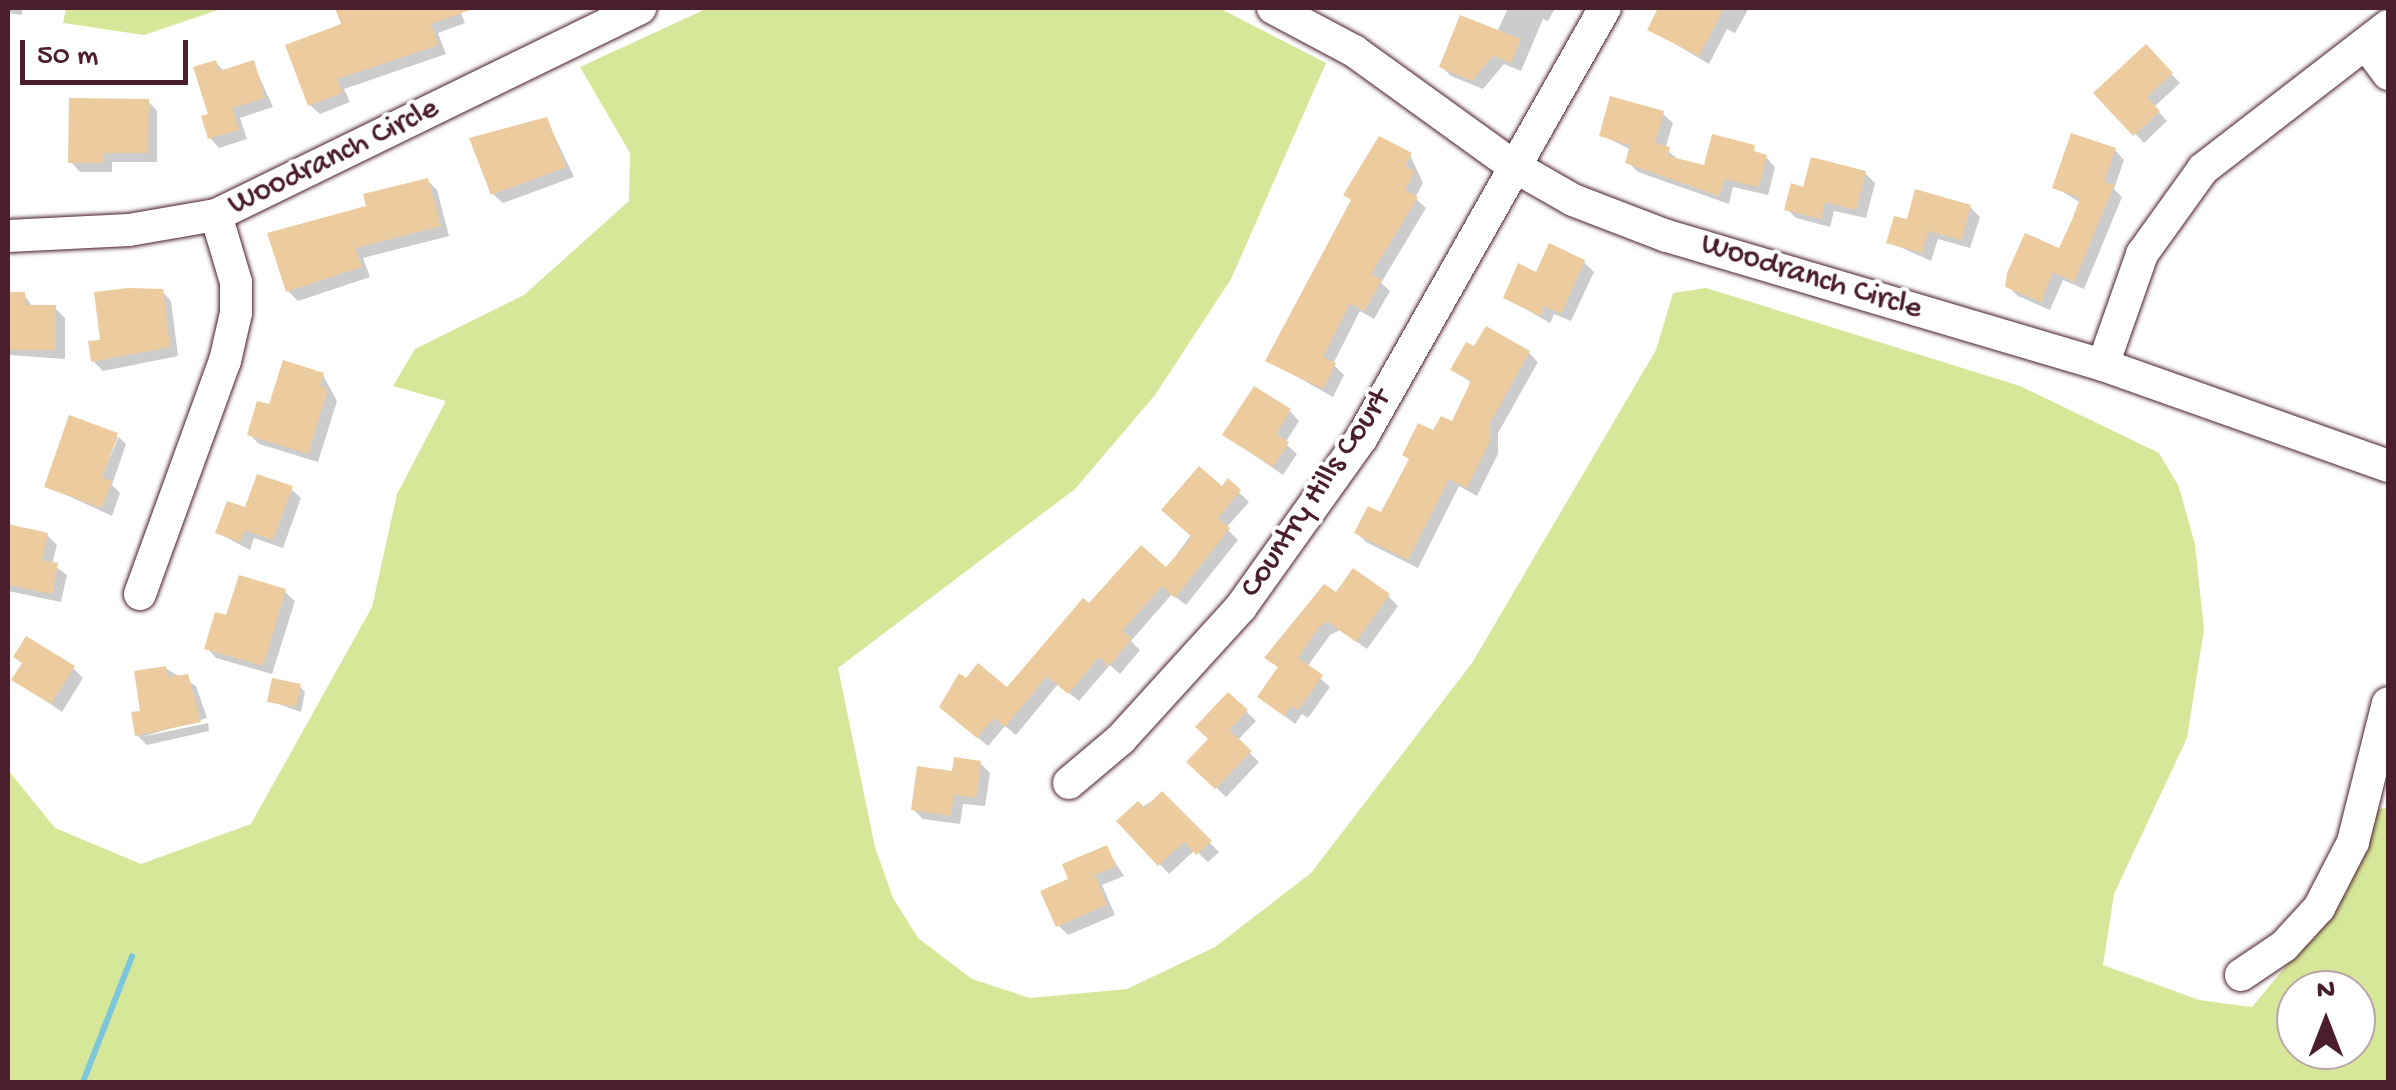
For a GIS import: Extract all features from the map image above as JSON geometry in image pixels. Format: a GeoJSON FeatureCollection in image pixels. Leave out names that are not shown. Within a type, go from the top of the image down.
{"type":"FeatureCollection","features":[{"type":"Feature","properties":{"kind":"street","name":"Woodranch Circle"},"geometry":{"type":"LineString","coordinates":[[8,236],[129,230],[216,215],[640,8]]}},
{"type":"Feature","properties":{"kind":"street","name":"Woodranch Circle"},"geometry":{"type":"LineString","coordinates":[[1273,8],[1354,51],[1512,165],[1573,200],[1667,236],[2103,365],[2388,466]]}},
{"type":"Feature","properties":{"kind":"street","name":"Country Hills Court"},"geometry":{"type":"LineString","coordinates":[[1069,783],[1121,739],[1241,607],[1361,439],[1512,165],[1605,8]]}},
{"type":"Feature","properties":{"kind":"street"},"geometry":{"type":"LineString","coordinates":[[2103,365],[2142,254],[2203,168],[2378,36],[2388,74]]}},
{"type":"Feature","properties":{"kind":"street"},"geometry":{"type":"LineString","coordinates":[[140,594],[226,361],[236,313],[236,282],[216,215]]}},
{"type":"Feature","properties":{"kind":"street"},"geometry":{"type":"LineString","coordinates":[[2241,974],[2284,946],[2319,908],[2353,842],[2388,704]]}},
{"type":"Feature","properties":{"kind":"green space"},"geometry":{"type":"Polygon","coordinates":[[[66,8],[224,8],[144,35],[63,23],[66,8]]]}},
{"type":"Feature","properties":{"kind":"green space"},"geometry":{"type":"Polygon","coordinates":[[[708,8],[1219,8],[1326,63],[1231,279],[1155,395],[1075,489],[838,668],[875,847],[893,898],[918,938],[972,979],[1030,998],[1127,989],[1215,947],[1311,873],[1472,663],[1656,350],[1673,293],[1706,288],[2020,386],[2159,453],[2179,487],[2195,545],[2204,629],[2187,738],[2114,894],[2103,965],[2199,1000],[2252,1007],[2276,978],[2276,1070],[2376,1070],[2376,970],[2283,970],[2347,892],[2377,809],[2388,808],[2388,1082],[8,1082],[8,770],[55,828],[141,864],[251,824],[372,607],[397,494],[446,401],[393,386],[415,349],[524,295],[629,201],[630,153],[580,67],[708,8]]]}},
{"type":"Feature","properties":{"kind":"building"},"geometry":{"type":"Polygon","coordinates":[[[335,8],[470,10],[431,24],[438,45],[337,79],[342,93],[308,106],[285,45],[341,24],[335,8]]]}},
{"type":"Feature","properties":{"kind":"building"},"geometry":{"type":"Polygon","coordinates":[[[1658,8],[1724,8],[1699,56],[1647,30],[1658,8]]]}},
{"type":"Feature","properties":{"kind":"building"},"geometry":{"type":"Polygon","coordinates":[[[1460,15],[1521,39],[1511,63],[1493,56],[1472,81],[1439,67],[1460,15]]]}},
{"type":"Feature","properties":{"kind":"building"},"geometry":{"type":"Polygon","coordinates":[[[2146,44],[2173,73],[2147,97],[2160,111],[2133,136],[2093,93],[2146,44]]]}},
{"type":"Feature","properties":{"kind":"building"},"geometry":{"type":"Polygon","coordinates":[[[216,60],[219,71],[254,60],[265,98],[232,108],[239,130],[208,139],[201,116],[208,114],[193,67],[216,60]]]}},
{"type":"Feature","properties":{"kind":"building"},"geometry":{"type":"Polygon","coordinates":[[[1610,96],[1664,111],[1655,143],[1670,147],[1668,156],[1704,165],[1712,134],[1755,145],[1754,151],[1767,155],[1759,187],[1724,179],[1719,196],[1625,163],[1630,145],[1599,136],[1610,96]]]}},
{"type":"Feature","properties":{"kind":"building"},"geometry":{"type":"Polygon","coordinates":[[[69,98],[149,99],[148,153],[104,153],[103,163],[68,163],[69,98]]]}},
{"type":"Feature","properties":{"kind":"building"},"geometry":{"type":"Polygon","coordinates":[[[547,117],[566,167],[491,195],[469,138],[547,117]]]}},
{"type":"Feature","properties":{"kind":"building"},"geometry":{"type":"Polygon","coordinates":[[[2071,133],[2116,148],[2104,182],[2114,185],[2074,282],[2053,272],[2041,302],[2005,287],[2007,273],[2025,233],[2059,248],[2072,220],[2080,198],[2052,188],[2071,133]]]}},
{"type":"Feature","properties":{"kind":"building"},"geometry":{"type":"Polygon","coordinates":[[[1379,136],[1412,153],[1405,166],[1415,171],[1405,190],[1418,197],[1371,274],[1382,280],[1364,311],[1350,303],[1323,357],[1336,363],[1323,389],[1265,361],[1351,200],[1343,195],[1379,136]]]}},
{"type":"Feature","properties":{"kind":"building"},"geometry":{"type":"Polygon","coordinates":[[[1811,157],[1866,171],[1856,210],[1825,202],[1821,219],[1784,210],[1791,183],[1803,187],[1811,157]]]}},
{"type":"Feature","properties":{"kind":"building"},"geometry":{"type":"Polygon","coordinates":[[[428,178],[441,226],[355,248],[362,267],[286,292],[267,233],[366,206],[363,194],[428,178]]]}},
{"type":"Feature","properties":{"kind":"building"},"geometry":{"type":"Polygon","coordinates":[[[1915,189],[1971,205],[1961,240],[1928,231],[1922,253],[1886,243],[1894,216],[1907,219],[1915,189]]]}},
{"type":"Feature","properties":{"kind":"building"},"geometry":{"type":"Polygon","coordinates":[[[1549,243],[1585,260],[1561,314],[1545,306],[1540,316],[1503,298],[1518,263],[1536,272],[1549,243]]]}},
{"type":"Feature","properties":{"kind":"building"},"geometry":{"type":"Polygon","coordinates":[[[163,289],[170,347],[91,362],[88,341],[100,340],[94,292],[163,289]]]}},
{"type":"Feature","properties":{"kind":"building"},"geometry":{"type":"Polygon","coordinates":[[[8,292],[25,292],[25,305],[56,305],[56,350],[8,350],[8,292]]]}},
{"type":"Feature","properties":{"kind":"building"},"geometry":{"type":"Polygon","coordinates":[[[1486,326],[1530,351],[1490,423],[1489,443],[1467,488],[1449,479],[1408,560],[1354,533],[1368,506],[1381,512],[1409,459],[1402,455],[1418,423],[1433,430],[1441,416],[1452,421],[1471,381],[1450,370],[1466,342],[1474,346],[1486,326]]]}},
{"type":"Feature","properties":{"kind":"building"},"geometry":{"type":"Polygon","coordinates":[[[283,360],[324,373],[320,386],[328,389],[308,454],[247,435],[257,401],[269,404],[283,360]]]}},
{"type":"Feature","properties":{"kind":"building"},"geometry":{"type":"Polygon","coordinates":[[[1254,386],[1291,409],[1276,434],[1289,442],[1273,467],[1222,435],[1254,386]]]}},
{"type":"Feature","properties":{"kind":"building"},"geometry":{"type":"Polygon","coordinates":[[[69,415],[118,433],[102,478],[112,481],[102,508],[44,487],[69,415]]]}},
{"type":"Feature","properties":{"kind":"building"},"geometry":{"type":"Polygon","coordinates":[[[1199,466],[1222,486],[1228,478],[1241,490],[1218,518],[1230,528],[1175,598],[1162,586],[1122,631],[1132,639],[1109,666],[1099,657],[1068,694],[1047,676],[1005,727],[994,718],[977,738],[939,707],[959,673],[966,678],[978,663],[1007,687],[1083,598],[1089,603],[1141,545],[1166,567],[1192,537],[1161,510],[1199,466]]]}},
{"type":"Feature","properties":{"kind":"building"},"geometry":{"type":"Polygon","coordinates":[[[257,474],[293,486],[273,540],[244,530],[240,542],[215,533],[227,501],[245,507],[257,474]]]}},
{"type":"Feature","properties":{"kind":"building"},"geometry":{"type":"Polygon","coordinates":[[[8,524],[48,533],[42,560],[58,563],[52,594],[8,585],[8,524]]]}},
{"type":"Feature","properties":{"kind":"building"},"geometry":{"type":"Polygon","coordinates":[[[1353,568],[1390,594],[1356,642],[1328,622],[1320,626],[1298,658],[1323,675],[1298,710],[1291,706],[1284,716],[1257,697],[1278,667],[1264,658],[1324,584],[1336,592],[1353,568]]]}},
{"type":"Feature","properties":{"kind":"building"},"geometry":{"type":"Polygon","coordinates":[[[239,575],[286,589],[263,666],[204,649],[215,612],[226,615],[239,575]]]}},
{"type":"Feature","properties":{"kind":"building"},"geometry":{"type":"Polygon","coordinates":[[[26,636],[75,666],[51,704],[11,680],[22,663],[13,657],[26,636]]]}},
{"type":"Feature","properties":{"kind":"building"},"geometry":{"type":"Polygon","coordinates":[[[166,666],[168,677],[188,674],[201,722],[135,736],[131,712],[140,711],[134,671],[166,666]]]}},
{"type":"Feature","properties":{"kind":"building"},"geometry":{"type":"Polygon","coordinates":[[[272,678],[301,684],[296,707],[267,702],[272,678]]]}},
{"type":"Feature","properties":{"kind":"building"},"geometry":{"type":"Polygon","coordinates":[[[1228,692],[1248,710],[1229,730],[1252,751],[1215,789],[1186,762],[1208,739],[1195,727],[1228,692]]]}},
{"type":"Feature","properties":{"kind":"building"},"geometry":{"type":"Polygon","coordinates":[[[954,757],[981,761],[976,798],[954,795],[951,816],[911,810],[917,766],[952,771],[954,757]]]}},
{"type":"Feature","properties":{"kind":"building"},"geometry":{"type":"Polygon","coordinates":[[[1162,791],[1212,841],[1196,855],[1184,842],[1158,866],[1116,821],[1138,801],[1145,808],[1162,791]]]}},
{"type":"Feature","properties":{"kind":"building"},"geometry":{"type":"Polygon","coordinates":[[[1107,845],[1116,866],[1095,875],[1107,905],[1056,927],[1040,891],[1068,879],[1062,864],[1107,845]]]}},
{"type":"Feature","properties":{"kind":"waterway"},"geometry":{"type":"LineString","coordinates":[[83,1082],[132,956]]}}]}
